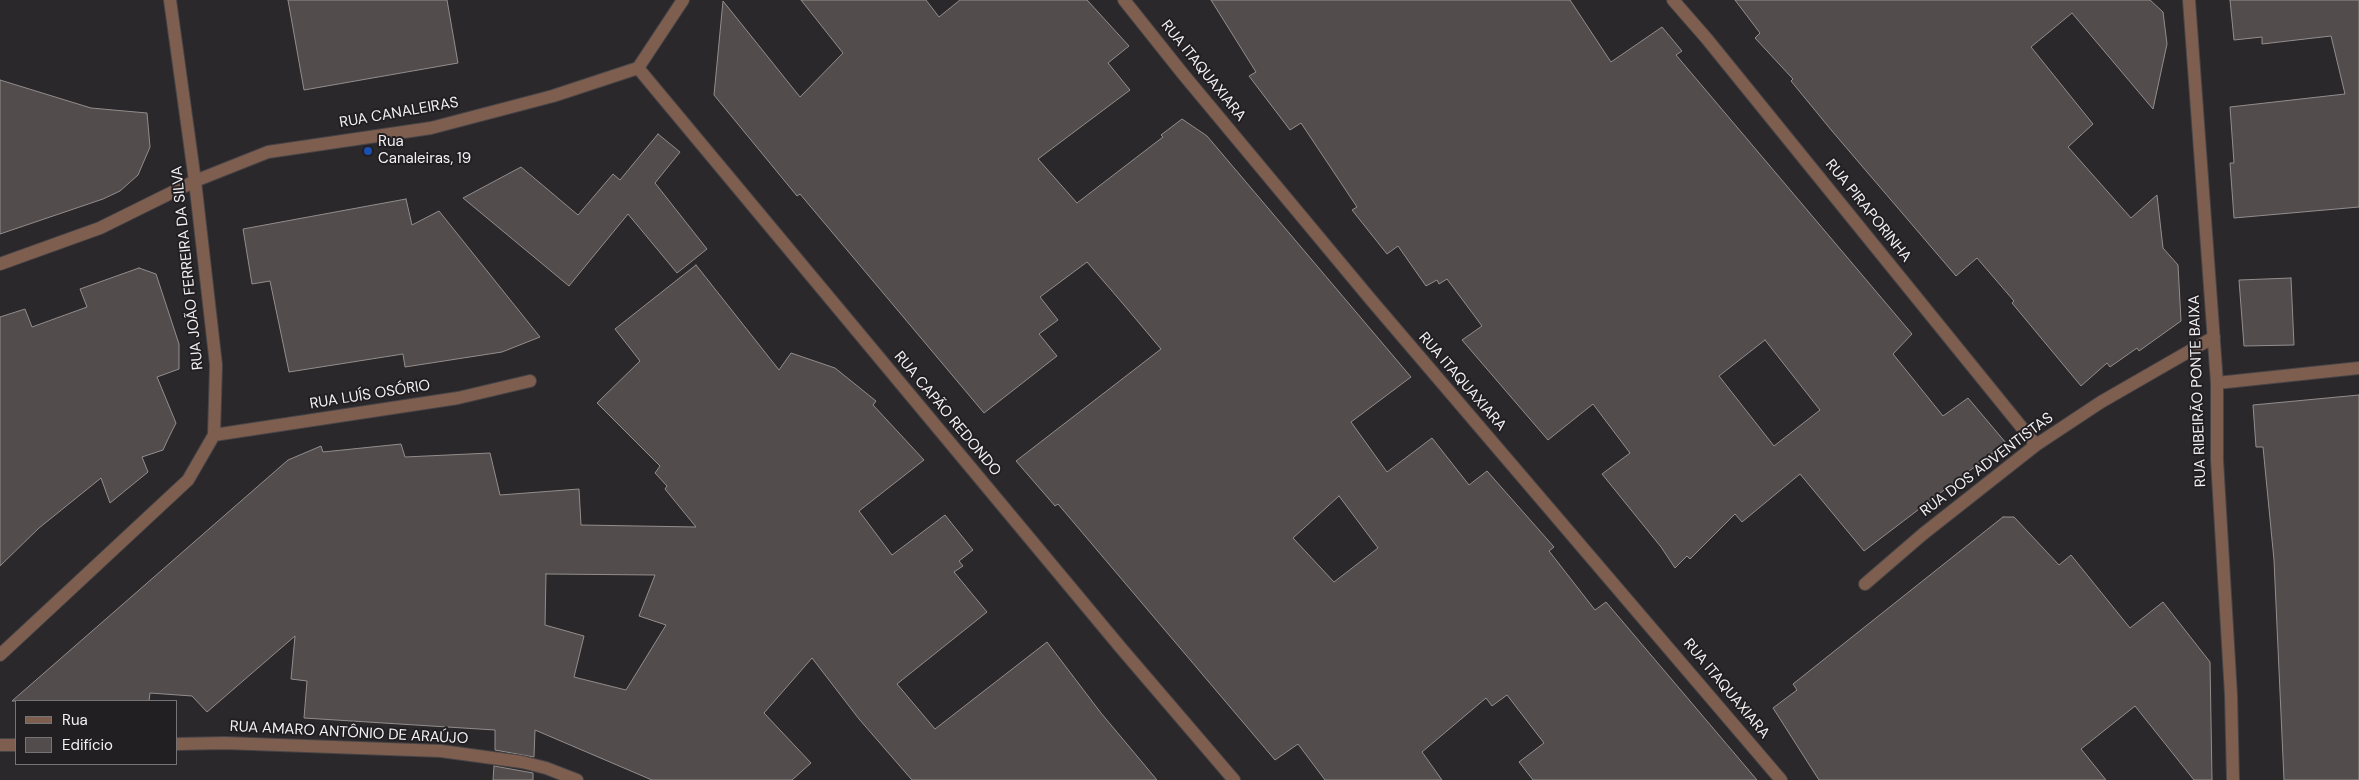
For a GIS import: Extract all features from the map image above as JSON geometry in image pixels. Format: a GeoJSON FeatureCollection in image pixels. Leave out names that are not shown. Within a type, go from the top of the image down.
{"type":"FeatureCollection","features":[{"type":"Feature","properties":{"kind":"street","name":"RUA JOÃO FERREIRA DA SILVA"},"geometry":{"type":"LineString","coordinates":[[0,655],[188,480],[214,436],[216,364],[195,181],[170,0]]}},
{"type":"Feature","properties":{"kind":"street"},"geometry":{"type":"LineString","coordinates":[[638,68],[683,0]]}},
{"type":"Feature","properties":{"kind":"street","name":"RUA ITAQUAXIARA"},"geometry":{"type":"LineString","coordinates":[[1124,0],[1365,294],[1781,780]]}},
{"type":"Feature","properties":{"kind":"street","name":"RUA PIRAPORINHA"},"geometry":{"type":"LineString","coordinates":[[1673,0],[1707,39],[2036,445]]}},
{"type":"Feature","properties":{"kind":"street","name":"RUA RIBEIRÃO PONTE BAIXA"},"geometry":{"type":"LineString","coordinates":[[2189,0],[2217,383],[2217,460],[2231,695],[2233,780]]}},
{"type":"Feature","properties":{"kind":"street","name":"RUA CANALEIRAS"},"geometry":{"type":"LineString","coordinates":[[0,264],[100,228],[195,181],[268,152],[430,128],[553,96],[638,68]]}},
{"type":"Feature","properties":{"kind":"street","name":"RUA CAPÃO REDONDO"},"geometry":{"type":"LineString","coordinates":[[638,68],[1114,641],[1234,780]]}},
{"type":"Feature","properties":{"kind":"street","name":"RUA DOS ADVENTISTAS"},"geometry":{"type":"LineString","coordinates":[[1865,584],[1931,528],[2036,445],[2101,402],[2214,337]]}},
{"type":"Feature","properties":{"kind":"street"},"geometry":{"type":"LineString","coordinates":[[2217,383],[2359,368]]}},
{"type":"Feature","properties":{"kind":"street","name":"RUA LUÍS OSÓRIO"},"geometry":{"type":"LineString","coordinates":[[214,436],[458,398],[530,381]]}},
{"type":"Feature","properties":{"kind":"street","name":"RUA AMARO ANTÔNIO DE ARAÚJO"},"geometry":{"type":"LineString","coordinates":[[178,744],[441,751],[522,762],[546,768],[577,780]]}},
{"type":"Feature","properties":{"kind":"street"},"geometry":{"type":"LineString","coordinates":[[0,745],[15,745]]}},
{"type":"Feature","properties":{"kind":"building"},"geometry":{"type":"Polygon","coordinates":[[[288,0],[447,0],[458,63],[304,90],[288,0]]]}},
{"type":"Feature","properties":{"kind":"building"},"geometry":{"type":"Polygon","coordinates":[[[801,0],[926,0],[939,17],[960,0],[1087,0],[1129,46],[1108,63],[1130,90],[1038,159],[1077,203],[1163,137],[1161,135],[1182,119],[1207,136],[1411,377],[1351,422],[1387,472],[1432,438],[1469,485],[1487,471],[1554,547],[1549,551],[1595,610],[1606,602],[1757,780],[1533,780],[1519,762],[1544,743],[1507,695],[1492,706],[1486,698],[1422,752],[1442,780],[1325,780],[1298,744],[1275,760],[1058,504],[1055,506],[1016,461],[1161,349],[1124,305],[1087,262],[1040,297],[1058,320],[1039,334],[1057,356],[984,413],[800,194],[797,196],[714,95],[723,1],[800,97],[843,53],[801,0]],[[1339,496],[1293,538],[1334,582],[1378,548],[1339,496]]]}},
{"type":"Feature","properties":{"kind":"building"},"geometry":{"type":"Polygon","coordinates":[[[1211,0],[1570,0],[1611,62],[1662,27],[1682,51],[1676,55],[1912,334],[1893,354],[1943,416],[1968,398],[2006,443],[1864,551],[1800,474],[1742,522],[1735,514],[1690,559],[1687,556],[1675,568],[1661,547],[1602,474],[1630,453],[1593,404],[1548,440],[1462,340],[1482,326],[1447,279],[1439,284],[1437,280],[1426,286],[1398,246],[1387,254],[1352,210],[1357,207],[1301,123],[1290,130],[1249,76],[1256,72],[1211,0]],[[1765,340],[1719,376],[1774,446],[1820,410],[1765,340]]]}},
{"type":"Feature","properties":{"kind":"building"},"geometry":{"type":"Polygon","coordinates":[[[1735,0],[2150,0],[2163,12],[2167,44],[2153,109],[2072,13],[2031,47],[2093,124],[2068,147],[2131,218],[2157,195],[2163,248],[2178,265],[2181,321],[2139,351],[2137,348],[2110,367],[2107,363],[2081,386],[2012,303],[2014,301],[1977,258],[1956,276],[1832,131],[1791,81],[1793,79],[1755,38],[1760,33],[1735,0]]]}},
{"type":"Feature","properties":{"kind":"building"},"geometry":{"type":"Polygon","coordinates":[[[2230,0],[2359,0],[2359,207],[2234,218],[2230,163],[2234,163],[2230,107],[2345,94],[2331,36],[2262,44],[2262,37],[2234,40],[2230,0]]]}},
{"type":"Feature","properties":{"kind":"building"},"geometry":{"type":"Polygon","coordinates":[[[0,80],[91,108],[147,113],[150,147],[138,175],[120,191],[103,199],[0,234],[0,80]]]}},
{"type":"Feature","properties":{"kind":"building"},"geometry":{"type":"Polygon","coordinates":[[[658,134],[680,152],[655,183],[707,249],[677,273],[628,214],[569,286],[463,198],[521,167],[578,215],[613,174],[620,180],[658,134]]]}},
{"type":"Feature","properties":{"kind":"building"},"geometry":{"type":"Polygon","coordinates":[[[406,199],[412,225],[439,211],[540,337],[502,352],[405,367],[403,354],[289,372],[270,281],[252,284],[243,229],[406,199]]]}},
{"type":"Feature","properties":{"kind":"building"},"geometry":{"type":"Polygon","coordinates":[[[696,265],[779,370],[791,353],[835,368],[876,401],[873,405],[924,460],[859,511],[892,555],[945,515],[973,550],[959,561],[963,566],[954,572],[987,612],[897,684],[935,729],[1047,642],[1101,713],[1157,780],[912,780],[859,719],[812,658],[764,713],[811,763],[792,780],[652,780],[535,730],[534,757],[495,750],[495,730],[304,718],[307,681],[291,679],[295,636],[207,712],[192,696],[150,693],[149,700],[12,701],[288,460],[321,446],[323,452],[401,444],[405,457],[490,453],[500,495],[579,489],[581,525],[696,527],[665,489],[667,486],[655,473],[660,466],[597,403],[640,361],[615,329],[696,265]],[[546,574],[545,625],[584,636],[574,677],[626,690],[666,625],[639,616],[655,575],[546,574]]]}},
{"type":"Feature","properties":{"kind":"building"},"geometry":{"type":"Polygon","coordinates":[[[139,268],[156,274],[179,344],[179,369],[157,377],[176,423],[163,450],[142,457],[148,472],[110,503],[101,478],[39,528],[0,566],[0,317],[25,309],[32,327],[87,307],[80,289],[139,268]]]}},
{"type":"Feature","properties":{"kind":"building"},"geometry":{"type":"Polygon","coordinates":[[[2291,278],[2294,345],[2244,346],[2239,280],[2291,278]]]}},
{"type":"Feature","properties":{"kind":"building"},"geometry":{"type":"Polygon","coordinates":[[[2359,395],[2359,780],[2284,780],[2274,560],[2263,447],[2256,447],[2253,405],[2359,395]]]}},
{"type":"Feature","properties":{"kind":"building"},"geometry":{"type":"Polygon","coordinates":[[[2003,517],[2014,517],[2059,565],[2071,555],[2130,628],[2163,602],[2210,662],[2212,780],[2194,780],[2135,706],[2081,749],[2106,780],[1819,780],[1773,708],[1797,690],[1793,684],[2003,517]]]}},
{"type":"Feature","properties":{"kind":"building"},"geometry":{"type":"Polygon","coordinates":[[[494,766],[533,773],[533,780],[493,780],[494,766]]]}},
{"type":"Feature","properties":{"kind":"place","name":"Rua Canaleiras, 19"},"geometry":{"type":"Point","coordinates":[368,151]}}]}
